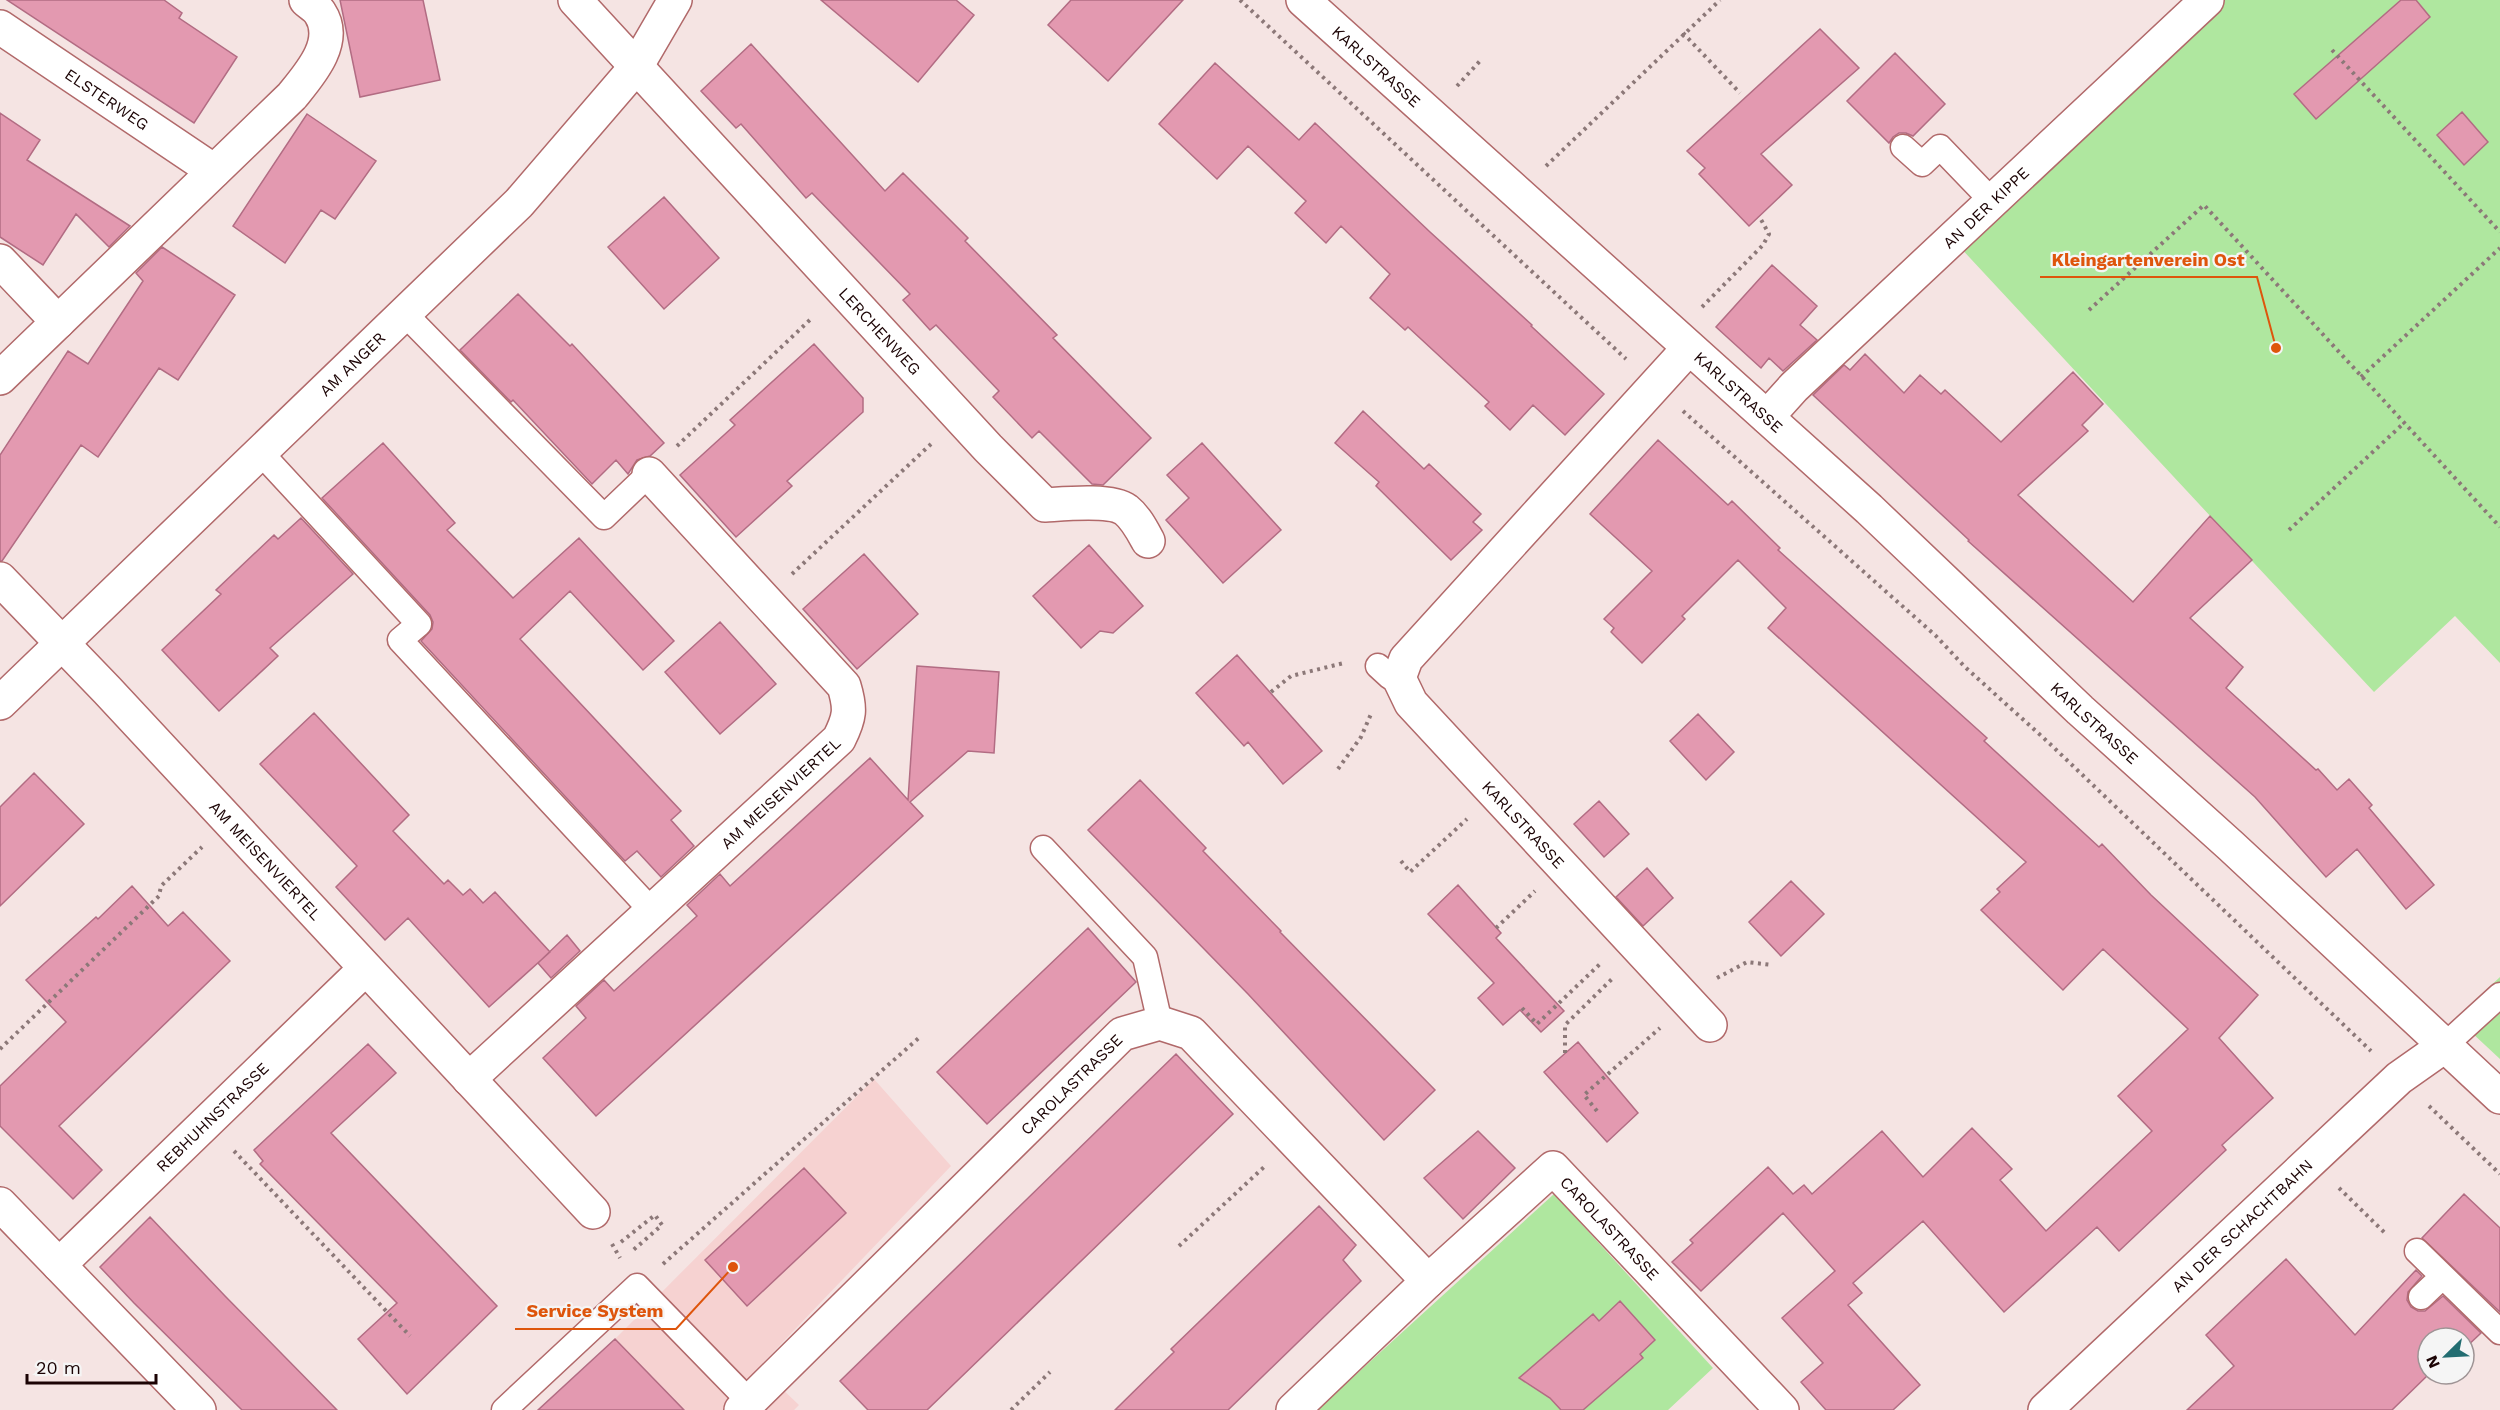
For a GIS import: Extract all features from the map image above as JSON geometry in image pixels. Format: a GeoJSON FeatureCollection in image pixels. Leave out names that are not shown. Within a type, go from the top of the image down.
{"type":"FeatureCollection","features":[{"type":"Feature","properties":{"kind":"street"},"geometry":{"type":"LineString","coordinates":[[0,378],[292,96],[314,70],[327,38],[320,13],[306,0]]}},
{"type":"Feature","properties":{"kind":"street","name":"LERCHENWEG"},"geometry":{"type":"LineString","coordinates":[[575,0],[960,417],[1045,505],[1089,502],[1124,508],[1138,523],[1148,541]]}},
{"type":"Feature","properties":{"kind":"street","name":"AM ANGER"},"geometry":{"type":"LineString","coordinates":[[0,703],[519,203],[636,66],[675,0]]}},
{"type":"Feature","properties":{"kind":"street","name":"KARLSTRASSE"},"geometry":{"type":"LineString","coordinates":[[1304,0],[1869,510],[2080,710],[2239,854],[2443,1047],[2500,1097]]}},
{"type":"Feature","properties":{"kind":"street","name":"AN DER KIPPE"},"geometry":{"type":"LineString","coordinates":[[1767,417],[1794,387],[2207,0]]}},
{"type":"Feature","properties":{"kind":"street","name":"ELSTERWEG"},"geometry":{"type":"LineString","coordinates":[[0,27],[214,171]]}},
{"type":"Feature","properties":{"kind":"street"},"geometry":{"type":"LineString","coordinates":[[0,261],[58,322]]}},
{"type":"Feature","properties":{"kind":"street","name":"KARLSTRASSE"},"geometry":{"type":"LineString","coordinates":[[1682,342],[1655,386],[1406,659],[1389,674],[1411,703],[1700,1013]]}},
{"type":"Feature","properties":{"kind":"street","name":"AM MEISENVIERTEL"},"geometry":{"type":"LineString","coordinates":[[469,1079],[839,739],[847,723],[850,706],[844,686],[649,474]]}},
{"type":"Feature","properties":{"kind":"street","name":"AM MEISENVIERTEL"},"geometry":{"type":"LineString","coordinates":[[0,579],[62,642],[593,1212]]}},
{"type":"Feature","properties":{"kind":"street","name":"REBHUHNSTRASSE"},"geometry":{"type":"LineString","coordinates":[[59,1266],[365,969]]}},
{"type":"Feature","properties":{"kind":"street"},"geometry":{"type":"LineString","coordinates":[[1160,1023],[1191,1033],[1428,1281]]}},
{"type":"Feature","properties":{"kind":"street","name":"CAROLASTRASSE"},"geometry":{"type":"LineString","coordinates":[[750,1407],[1122,1034],[1160,1023]]}},
{"type":"Feature","properties":{"kind":"street","name":"AN DER SCHACHTBAHN"},"geometry":{"type":"LineString","coordinates":[[2045,1410],[2399,1077],[2443,1047]]}},
{"type":"Feature","properties":{"kind":"street","name":"CAROLASTRASSE"},"geometry":{"type":"LineString","coordinates":[[1293,1410],[1428,1281],[1553,1168],[1782,1410]]}},
{"type":"Feature","properties":{"kind":"street"},"geometry":{"type":"LineString","coordinates":[[0,1204],[199,1410]]}},
{"type":"Feature","properties":{"kind":"lane"},"geometry":{"type":"LineString","coordinates":[[1903,147],[1922,164],[1940,147],[1992,201]]}},
{"type":"Feature","properties":{"kind":"lane"},"geometry":{"type":"LineString","coordinates":[[404,313],[604,517],[649,474]]}},
{"type":"Feature","properties":{"kind":"lane"},"geometry":{"type":"LineString","coordinates":[[260,452],[419,624],[400,640],[652,911]]}},
{"type":"Feature","properties":{"kind":"lane"},"geometry":{"type":"LineString","coordinates":[[1043,848],[1145,957],[1160,1023]]}},
{"type":"Feature","properties":{"kind":"lane"},"geometry":{"type":"LineString","coordinates":[[2443,1047],[2500,994]]}},
{"type":"Feature","properties":{"kind":"lane"},"geometry":{"type":"LineString","coordinates":[[2416,1251],[2500,1332]]}},
{"type":"Feature","properties":{"kind":"lane"},"geometry":{"type":"LineString","coordinates":[[2421,1297],[2442,1277]]}},
{"type":"Feature","properties":{"kind":"lane"},"geometry":{"type":"LineString","coordinates":[[504,1410],[637,1286],[750,1407]]}},
{"type":"Feature","properties":{"kind":"path"},"geometry":{"type":"LineString","coordinates":[[1240,0],[1655,386],[1936,636],[1965,667],[2048,742],[2500,1173]]}},
{"type":"Feature","properties":{"kind":"path"},"geometry":{"type":"LineString","coordinates":[[1518,194],[1683,33],[1720,0]]}},
{"type":"Feature","properties":{"kind":"path"},"geometry":{"type":"LineString","coordinates":[[1683,33],[1740,93]]}},
{"type":"Feature","properties":{"kind":"path"},"geometry":{"type":"LineString","coordinates":[[2332,50],[2500,232]]}},
{"type":"Feature","properties":{"kind":"path"},"geometry":{"type":"LineString","coordinates":[[2089,310],[2204,205],[2500,527]]}},
{"type":"Feature","properties":{"kind":"path"},"geometry":{"type":"LineString","coordinates":[[1682,342],[1763,245],[1768,234],[1759,216]]}},
{"type":"Feature","properties":{"kind":"path"},"geometry":{"type":"LineString","coordinates":[[2361,377],[2500,248]]}},
{"type":"Feature","properties":{"kind":"path"},"geometry":{"type":"LineString","coordinates":[[649,474],[842,289]]}},
{"type":"Feature","properties":{"kind":"path"},"geometry":{"type":"LineString","coordinates":[[764,600],[960,417]]}},
{"type":"Feature","properties":{"kind":"path"},"geometry":{"type":"LineString","coordinates":[[2289,530],[2404,423]]}},
{"type":"Feature","properties":{"kind":"path"},"geometry":{"type":"LineString","coordinates":[[1271,692],[1291,676],[1343,663],[1389,674],[1361,737],[1338,769]]}},
{"type":"Feature","properties":{"kind":"path"},"geometry":{"type":"LineString","coordinates":[[1401,861],[1410,872],[1495,793]]}},
{"type":"Feature","properties":{"kind":"path"},"geometry":{"type":"LineString","coordinates":[[0,1049],[159,896],[161,886],[229,822]]}},
{"type":"Feature","properties":{"kind":"path"},"geometry":{"type":"LineString","coordinates":[[1496,928],[1563,866]]}},
{"type":"Feature","properties":{"kind":"path"},"geometry":{"type":"LineString","coordinates":[[1522,1008],[1537,1024],[1635,943]]}},
{"type":"Feature","properties":{"kind":"path"},"geometry":{"type":"LineString","coordinates":[[1565,1053],[1565,1025],[1635,943]]}},
{"type":"Feature","properties":{"kind":"path"},"geometry":{"type":"LineString","coordinates":[[1597,1111],[1584,1095],[1700,1013],[1723,973],[1747,962],[1772,965]]}},
{"type":"Feature","properties":{"kind":"path"},"geometry":{"type":"LineString","coordinates":[[637,1286],[921,1036]]}},
{"type":"Feature","properties":{"kind":"path"},"geometry":{"type":"LineString","coordinates":[[207,1122],[410,1336]]}},
{"type":"Feature","properties":{"kind":"path"},"geometry":{"type":"LineString","coordinates":[[1179,1246],[1293,1140]]}},
{"type":"Feature","properties":{"kind":"path"},"geometry":{"type":"LineString","coordinates":[[2310,1160],[2411,1258],[2416,1251]]}},
{"type":"Feature","properties":{"kind":"path"},"geometry":{"type":"LineString","coordinates":[[614,1248],[655,1215],[662,1225],[621,1260]]}},
{"type":"Feature","properties":{"kind":"path"},"geometry":{"type":"LineString","coordinates":[[1011,1410],[1050,1372]]}},
{"type":"Feature","properties":{"kind":"shaded area"},"geometry":{"type":"Polygon","coordinates":[[[874,1079],[951,1166],[759,1367],[799,1405],[794,1410],[539,1410],[615,1339],[874,1079]]]}},
{"type":"Feature","properties":{"kind":"green space"},"geometry":{"type":"Polygon","coordinates":[[[2220,0],[2500,0],[2500,663],[2455,616],[2374,692],[1957,244],[2220,0]]]}},
{"type":"Feature","properties":{"kind":"green space"},"geometry":{"type":"Polygon","coordinates":[[[2500,977],[2500,1059],[2456,1018],[2500,977]]]}},
{"type":"Feature","properties":{"kind":"green space"},"geometry":{"type":"Polygon","coordinates":[[[1554,1194],[1713,1368],[1668,1410],[1317,1410],[1554,1194]]]}},
{"type":"Feature","properties":{"kind":"building"},"geometry":{"type":"Polygon","coordinates":[[[7,0],[164,0],[182,13],[179,18],[237,57],[194,123],[7,0]]]}},
{"type":"Feature","properties":{"kind":"building"},"geometry":{"type":"Polygon","coordinates":[[[340,0],[423,0],[440,80],[360,97],[340,0]]]}},
{"type":"Feature","properties":{"kind":"building"},"geometry":{"type":"Polygon","coordinates":[[[821,0],[956,0],[974,15],[918,82],[821,0]]]}},
{"type":"Feature","properties":{"kind":"building"},"geometry":{"type":"Polygon","coordinates":[[[1071,0],[1183,0],[1108,81],[1048,25],[1071,0]]]}},
{"type":"Feature","properties":{"kind":"building"},"geometry":{"type":"Polygon","coordinates":[[[2401,0],[2416,0],[2430,17],[2316,119],[2294,94],[2401,0]]]}},
{"type":"Feature","properties":{"kind":"building"},"geometry":{"type":"Polygon","coordinates":[[[1820,29],[1859,68],[1761,154],[1792,185],[1749,226],[1699,174],[1705,168],[1687,151],[1820,29]]]}},
{"type":"Feature","properties":{"kind":"building"},"geometry":{"type":"Polygon","coordinates":[[[751,44],[885,191],[903,173],[968,238],[965,241],[1057,335],[1053,338],[1151,438],[1103,485],[1092,484],[1039,431],[1032,438],[993,397],[999,391],[936,325],[930,330],[903,300],[910,294],[812,193],[806,198],[741,124],[736,128],[701,91],[751,44]]]}},
{"type":"Feature","properties":{"kind":"building"},"geometry":{"type":"Polygon","coordinates":[[[1895,53],[1945,104],[1913,136],[1899,133],[1889,143],[1847,101],[1895,53]]]}},
{"type":"Feature","properties":{"kind":"building"},"geometry":{"type":"Polygon","coordinates":[[[1215,63],[1299,140],[1315,123],[1604,394],[1565,435],[1533,405],[1510,430],[1485,406],[1489,402],[1408,327],[1405,330],[1370,298],[1390,274],[1341,226],[1326,243],[1295,213],[1306,201],[1248,146],[1217,179],[1159,124],[1215,63]]]}},
{"type":"Feature","properties":{"kind":"building"},"geometry":{"type":"Polygon","coordinates":[[[2462,112],[2488,142],[2464,165],[2437,135],[2462,112]]]}},
{"type":"Feature","properties":{"kind":"building"},"geometry":{"type":"Polygon","coordinates":[[[0,113],[40,140],[27,160],[130,226],[109,247],[76,214],[43,265],[0,237],[0,113]]]}},
{"type":"Feature","properties":{"kind":"building"},"geometry":{"type":"Polygon","coordinates":[[[307,114],[376,161],[335,219],[321,210],[285,263],[233,226],[307,114]]]}},
{"type":"Feature","properties":{"kind":"building"},"geometry":{"type":"Polygon","coordinates":[[[664,197],[719,258],[664,309],[608,247],[664,197]]]}},
{"type":"Feature","properties":{"kind":"building"},"geometry":{"type":"Polygon","coordinates":[[[162,247],[235,295],[178,380],[159,368],[98,457],[81,445],[0,561],[0,455],[68,351],[88,364],[143,281],[136,273],[162,247]]]}},
{"type":"Feature","properties":{"kind":"building"},"geometry":{"type":"Polygon","coordinates":[[[1772,265],[1817,306],[1800,325],[1817,340],[1783,371],[1769,358],[1761,368],[1716,327],[1772,265]]]}},
{"type":"Feature","properties":{"kind":"building"},"geometry":{"type":"Polygon","coordinates":[[[518,294],[570,346],[572,344],[664,443],[650,456],[637,460],[628,474],[616,460],[592,484],[513,400],[511,402],[460,350],[518,294]]]}},
{"type":"Feature","properties":{"kind":"building"},"geometry":{"type":"Polygon","coordinates":[[[814,344],[863,398],[863,412],[787,481],[792,486],[736,537],[680,475],[735,425],[730,420],[814,344]]]}},
{"type":"Feature","properties":{"kind":"building"},"geometry":{"type":"Polygon","coordinates":[[[1865,354],[1904,393],[1920,375],[1941,394],[1945,390],[2001,442],[2073,372],[2103,404],[2082,425],[2088,431],[2018,495],[2133,602],[2210,516],[2252,560],[2190,618],[2243,667],[2226,688],[2316,770],[2318,769],[2337,790],[2349,779],[2372,805],[2369,808],[2434,885],[2406,909],[2357,849],[2326,877],[2255,797],[1968,541],[1813,395],[1844,365],[1850,370],[1865,354]]]}},
{"type":"Feature","properties":{"kind":"building"},"geometry":{"type":"Polygon","coordinates":[[[1363,411],[1424,469],[1429,464],[1481,514],[1473,522],[1482,530],[1451,560],[1376,486],[1379,482],[1335,443],[1363,411]]]}},
{"type":"Feature","properties":{"kind":"building"},"geometry":{"type":"Polygon","coordinates":[[[1658,440],[1728,505],[1732,501],[1780,548],[1778,550],[1987,738],[1984,741],[2099,847],[2102,844],[2151,895],[2258,995],[2219,1038],[2273,1098],[2222,1145],[2226,1150],[2119,1251],[2097,1227],[2004,1312],[1923,1221],[1853,1283],[1862,1293],[1848,1305],[1920,1385],[1893,1410],[1826,1410],[1801,1382],[1823,1363],[1782,1318],[1835,1271],[1783,1213],[1701,1291],[1672,1262],[1693,1243],[1690,1240],[1768,1167],[1793,1194],[1804,1185],[1812,1194],[1882,1131],[1923,1177],[1972,1128],[2012,1169],[2000,1180],[2046,1231],[2152,1131],[2118,1096],[2188,1029],[2103,949],[2063,990],[1981,910],[2000,892],[1997,889],[2026,862],[1768,628],[1786,608],[1738,560],[1682,616],[1685,619],[1642,663],[1611,632],[1614,628],[1604,619],[1652,571],[1590,514],[1658,440]]]}},
{"type":"Feature","properties":{"kind":"building"},"geometry":{"type":"Polygon","coordinates":[[[383,443],[455,523],[447,530],[513,598],[579,538],[674,641],[643,670],[570,591],[520,639],[681,811],[671,820],[694,846],[661,877],[637,851],[625,861],[421,641],[432,629],[433,622],[430,615],[322,498],[383,443]]]}},
{"type":"Feature","properties":{"kind":"building"},"geometry":{"type":"Polygon","coordinates":[[[1202,443],[1281,530],[1223,583],[1166,520],[1189,498],[1167,475],[1202,443]]]}},
{"type":"Feature","properties":{"kind":"building"},"geometry":{"type":"Polygon","coordinates":[[[301,518],[353,574],[270,648],[278,656],[219,711],[162,650],[221,594],[216,590],[274,535],[278,539],[301,518]]]}},
{"type":"Feature","properties":{"kind":"building"},"geometry":{"type":"Polygon","coordinates":[[[1089,545],[1143,606],[1113,633],[1100,631],[1081,648],[1033,596],[1089,545]]]}},
{"type":"Feature","properties":{"kind":"building"},"geometry":{"type":"Polygon","coordinates":[[[864,554],[918,614],[857,669],[803,609],[864,554]]]}},
{"type":"Feature","properties":{"kind":"building"},"geometry":{"type":"Polygon","coordinates":[[[720,622],[776,684],[720,734],[665,672],[720,622]]]}},
{"type":"Feature","properties":{"kind":"building"},"geometry":{"type":"Polygon","coordinates":[[[1237,655],[1322,751],[1283,784],[1248,742],[1244,746],[1196,693],[1237,655]]]}},
{"type":"Feature","properties":{"kind":"building"},"geometry":{"type":"Polygon","coordinates":[[[917,666],[999,672],[994,753],[968,751],[910,802],[923,816],[596,1116],[543,1058],[586,1018],[576,1006],[604,980],[614,991],[697,916],[687,905],[720,874],[730,886],[870,758],[908,800],[917,666]]]}},
{"type":"Feature","properties":{"kind":"building"},"geometry":{"type":"Polygon","coordinates":[[[314,713],[409,815],[393,831],[444,884],[448,880],[463,895],[470,889],[483,903],[495,892],[550,952],[489,1007],[408,918],[385,940],[336,887],[357,866],[260,764],[314,713]]]}},
{"type":"Feature","properties":{"kind":"building"},"geometry":{"type":"Polygon","coordinates":[[[1698,714],[1734,752],[1706,780],[1670,741],[1698,714]]]}},
{"type":"Feature","properties":{"kind":"building"},"geometry":{"type":"Polygon","coordinates":[[[34,773],[84,824],[0,906],[0,807],[34,773]]]}},
{"type":"Feature","properties":{"kind":"building"},"geometry":{"type":"Polygon","coordinates":[[[1140,780],[1206,848],[1203,851],[1280,932],[1435,1090],[1384,1140],[1248,994],[1088,830],[1140,780]]]}},
{"type":"Feature","properties":{"kind":"building"},"geometry":{"type":"Polygon","coordinates":[[[1599,801],[1629,834],[1604,857],[1574,824],[1599,801]]]}},
{"type":"Feature","properties":{"kind":"building"},"geometry":{"type":"Polygon","coordinates":[[[1647,868],[1673,898],[1643,926],[1616,897],[1647,868]]]}},
{"type":"Feature","properties":{"kind":"building"},"geometry":{"type":"Polygon","coordinates":[[[1791,881],[1824,914],[1781,956],[1749,922],[1791,881]]]}},
{"type":"Feature","properties":{"kind":"building"},"geometry":{"type":"Polygon","coordinates":[[[1458,885],[1501,933],[1496,938],[1564,1011],[1541,1032],[1520,1010],[1503,1025],[1478,998],[1494,983],[1428,914],[1458,885]]]}},
{"type":"Feature","properties":{"kind":"building"},"geometry":{"type":"Polygon","coordinates":[[[132,886],[168,926],[183,912],[230,961],[59,1126],[102,1170],[73,1199],[0,1126],[0,1086],[66,1022],[26,980],[96,917],[98,919],[132,886]]]}},
{"type":"Feature","properties":{"kind":"building"},"geometry":{"type":"Polygon","coordinates":[[[1088,928],[1136,982],[987,1124],[937,1072],[1088,928]]]}},
{"type":"Feature","properties":{"kind":"building"},"geometry":{"type":"Polygon","coordinates":[[[567,935],[580,951],[551,978],[538,963],[567,935]]]}},
{"type":"Feature","properties":{"kind":"building"},"geometry":{"type":"Polygon","coordinates":[[[1578,1042],[1638,1113],[1607,1142],[1544,1072],[1578,1042]]]}},
{"type":"Feature","properties":{"kind":"building"},"geometry":{"type":"Polygon","coordinates":[[[368,1044],[396,1073],[331,1133],[497,1306],[407,1394],[358,1339],[397,1303],[260,1164],[263,1161],[254,1150],[368,1044]]]}},
{"type":"Feature","properties":{"kind":"building"},"geometry":{"type":"Polygon","coordinates":[[[1176,1054],[1233,1114],[927,1410],[868,1410],[840,1381],[1176,1054]]]}},
{"type":"Feature","properties":{"kind":"building"},"geometry":{"type":"Polygon","coordinates":[[[1478,1131],[1515,1168],[1463,1219],[1424,1178],[1478,1131]]]}},
{"type":"Feature","properties":{"kind":"building"},"geometry":{"type":"Polygon","coordinates":[[[804,1168],[846,1213],[747,1306],[705,1260],[804,1168]]]}},
{"type":"Feature","properties":{"kind":"building"},"geometry":{"type":"Polygon","coordinates":[[[2464,1194],[2500,1228],[2500,1312],[2422,1238],[2464,1194]]]}},
{"type":"Feature","properties":{"kind":"building"},"geometry":{"type":"Polygon","coordinates":[[[1319,1206],[1356,1245],[1343,1260],[1361,1281],[1228,1410],[1115,1410],[1174,1352],[1171,1349],[1319,1206]]]}},
{"type":"Feature","properties":{"kind":"building"},"geometry":{"type":"Polygon","coordinates":[[[150,1217],[337,1410],[242,1410],[134,1303],[100,1267],[150,1217]]]}},
{"type":"Feature","properties":{"kind":"building"},"geometry":{"type":"Polygon","coordinates":[[[2286,1259],[2355,1335],[2416,1270],[2422,1276],[2408,1292],[2407,1300],[2411,1307],[2418,1311],[2425,1311],[2443,1296],[2474,1326],[2416,1326],[2417,1386],[2392,1410],[2187,1410],[2234,1366],[2206,1335],[2286,1259]]]}},
{"type":"Feature","properties":{"kind":"building"},"geometry":{"type":"Polygon","coordinates":[[[1620,1301],[1655,1340],[1640,1354],[1643,1358],[1583,1410],[1561,1410],[1550,1398],[1519,1378],[1593,1314],[1599,1321],[1620,1301]]]}},
{"type":"Feature","properties":{"kind":"building"},"geometry":{"type":"Polygon","coordinates":[[[2476,1328],[2481,1333],[2476,1338],[2476,1328]]]}},
{"type":"Feature","properties":{"kind":"building"},"geometry":{"type":"Polygon","coordinates":[[[615,1339],[684,1410],[538,1410],[615,1339]]]}},
{"type":"Feature","properties":{"kind":"place","name":"Kleingartenverein Ost"},"geometry":{"type":"Point","coordinates":[2276,348]}},
{"type":"Feature","properties":{"kind":"place","name":"Service System"},"geometry":{"type":"Point","coordinates":[733,1267]}}]}
